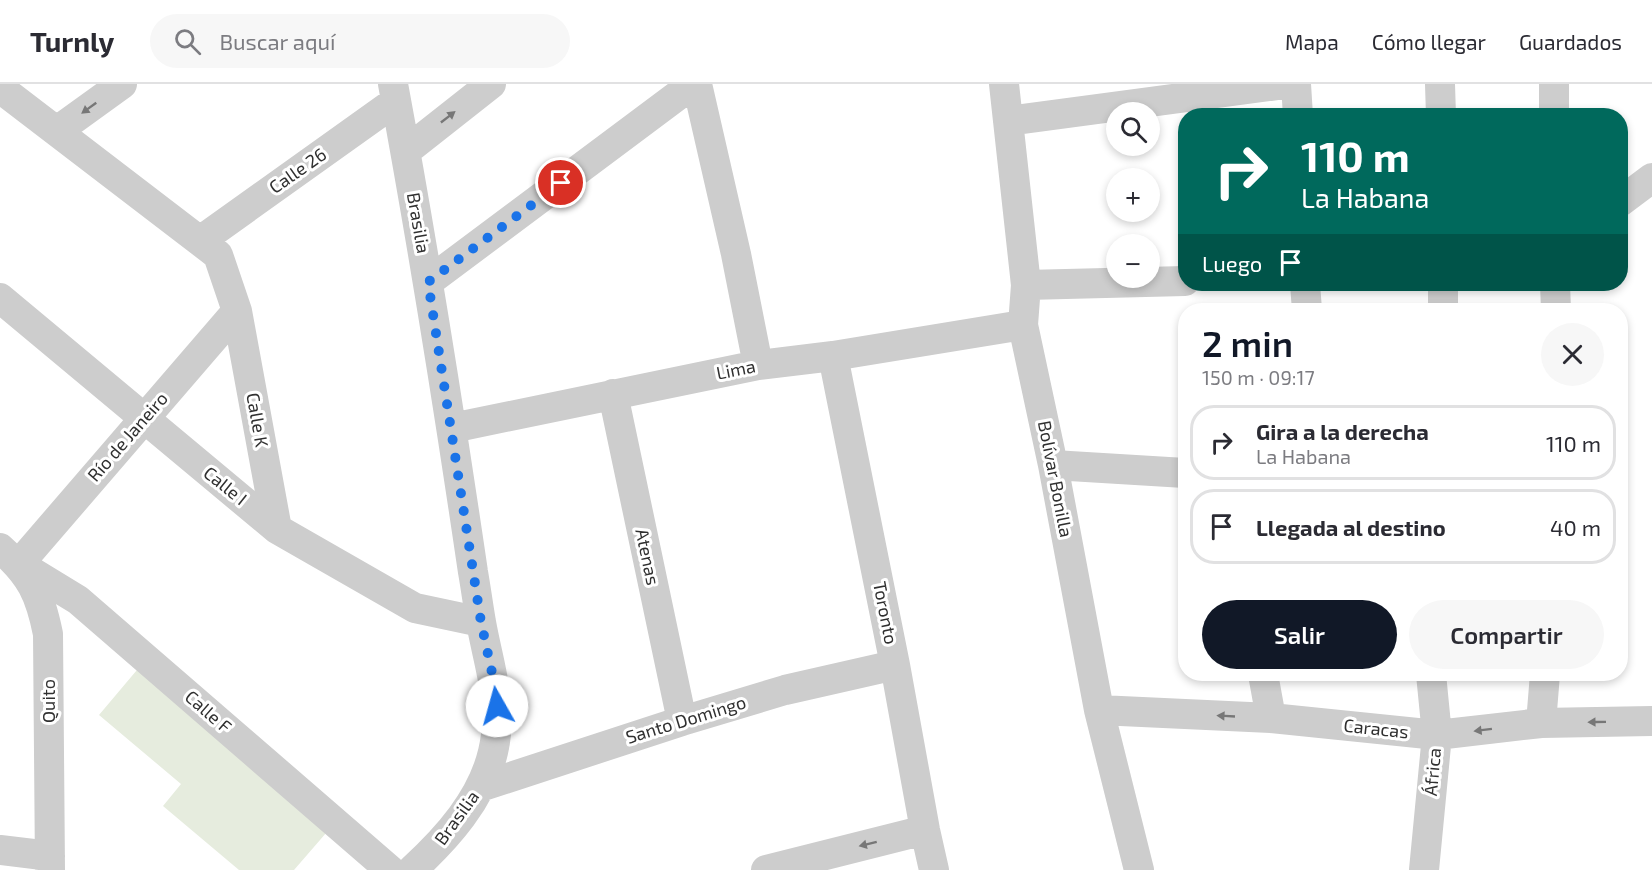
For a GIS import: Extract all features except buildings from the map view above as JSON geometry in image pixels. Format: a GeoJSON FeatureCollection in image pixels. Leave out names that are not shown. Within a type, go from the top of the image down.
{"type":"FeatureCollection","features":[{"type":"Feature","properties":{"kind":"street"},"geometry":{"type":"LineString","coordinates":[[57,131],[122,84]]}},
{"type":"Feature","properties":{"kind":"street"},"geometry":{"type":"LineString","coordinates":[[406,151],[491,84]]}},
{"type":"Feature","properties":{"kind":"street"},"geometry":{"type":"LineString","coordinates":[[428,282],[695,84],[736,254],[758,366]]}},
{"type":"Feature","properties":{"kind":"street","name":"Bolívar Bonilla"},"geometry":{"type":"LineString","coordinates":[[1004,84],[1026,285],[1023,325],[1053,465],[1100,710],[1139,870]]}},
{"type":"Feature","properties":{"kind":"street"},"geometry":{"type":"LineString","coordinates":[[1008,121],[1285,84]]}},
{"type":"Feature","properties":{"kind":"street"},"geometry":{"type":"LineString","coordinates":[[1296,84],[1298,108]]}},
{"type":"Feature","properties":{"kind":"street"},"geometry":{"type":"LineString","coordinates":[[1440,84],[1441,108]]}},
{"type":"Feature","properties":{"kind":"street"},"geometry":{"type":"LineString","coordinates":[[1554,84],[1554,108]]}},
{"type":"Feature","properties":{"kind":"street","name":"Calle K"},"geometry":{"type":"LineString","coordinates":[[0,88],[218,255],[237,311],[277,529]]}},
{"type":"Feature","properties":{"kind":"street","name":"Brasilia"},"geometry":{"type":"LineString","coordinates":[[395,93],[452,428],[481,622],[496,691],[497,706],[493,752],[480,787],[458,822],[435,849],[412,870]]}},
{"type":"Feature","properties":{"kind":"street","name":"Calle 26"},"geometry":{"type":"LineString","coordinates":[[200,241],[395,93]]}},
{"type":"Feature","properties":{"kind":"street"},"geometry":{"type":"LineString","coordinates":[[1628,196],[1652,178]]}},
{"type":"Feature","properties":{"kind":"street"},"geometry":{"type":"LineString","coordinates":[[1026,285],[1178,281]]}},
{"type":"Feature","properties":{"kind":"street","name":"Calle I"},"geometry":{"type":"LineString","coordinates":[[0,298],[277,529],[415,608],[481,622]]}},
{"type":"Feature","properties":{"kind":"street","name":"Río de Janeiro"},"geometry":{"type":"LineString","coordinates":[[10,556],[143,419],[237,311]]}},
{"type":"Feature","properties":{"kind":"street","name":"Lima"},"geometry":{"type":"LineString","coordinates":[[452,428],[758,366],[1023,325]]}},
{"type":"Feature","properties":{"kind":"street","name":"Toronto"},"geometry":{"type":"LineString","coordinates":[[833,356],[934,870]]}},
{"type":"Feature","properties":{"kind":"street","name":"Atenas"},"geometry":{"type":"LineString","coordinates":[[613,394],[682,721]]}},
{"type":"Feature","properties":{"kind":"street"},"geometry":{"type":"LineString","coordinates":[[1053,465],[1178,473]]}},
{"type":"Feature","properties":{"kind":"street","name":"Quito"},"geometry":{"type":"LineString","coordinates":[[10,556],[33,585],[42,606],[48,634],[50,863]]}},
{"type":"Feature","properties":{"kind":"street","name":"Calle F"},"geometry":{"type":"LineString","coordinates":[[10,556],[78,600],[390,870]]}},
{"type":"Feature","properties":{"kind":"street","name":"Santo Domingo"},"geometry":{"type":"LineString","coordinates":[[480,787],[785,690],[895,665]]}},
{"type":"Feature","properties":{"kind":"street"},"geometry":{"type":"LineString","coordinates":[[1264,681],[1271,718]]}},
{"type":"Feature","properties":{"kind":"street","name":"África"},"geometry":{"type":"LineString","coordinates":[[1424,870],[1437,735],[1432,681]]}},
{"type":"Feature","properties":{"kind":"street"},"geometry":{"type":"LineString","coordinates":[[1541,723],[1544,681]]}},
{"type":"Feature","properties":{"kind":"street","name":"Caracas"},"geometry":{"type":"LineString","coordinates":[[1100,710],[1271,718],[1437,735],[1541,723],[1652,721]]}},
{"type":"Feature","properties":{"kind":"street"},"geometry":{"type":"LineString","coordinates":[[766,870],[925,830]]}},
{"type":"Feature","properties":{"kind":"street"},"geometry":{"type":"LineString","coordinates":[[0,850],[50,863]]}},
{"type":"Feature","properties":{"kind":"shaded area"},"geometry":{"type":"Polygon","coordinates":[[[142,664],[333,825],[294,870],[239,870],[163,806],[181,784],[99,715],[142,664]]]}},
{"type":"Feature","properties":{"kind":"route"},"geometry":{"type":"LineString","coordinates":[[497,706],[496,691],[481,622],[428,282],[561,183]]}}]}
